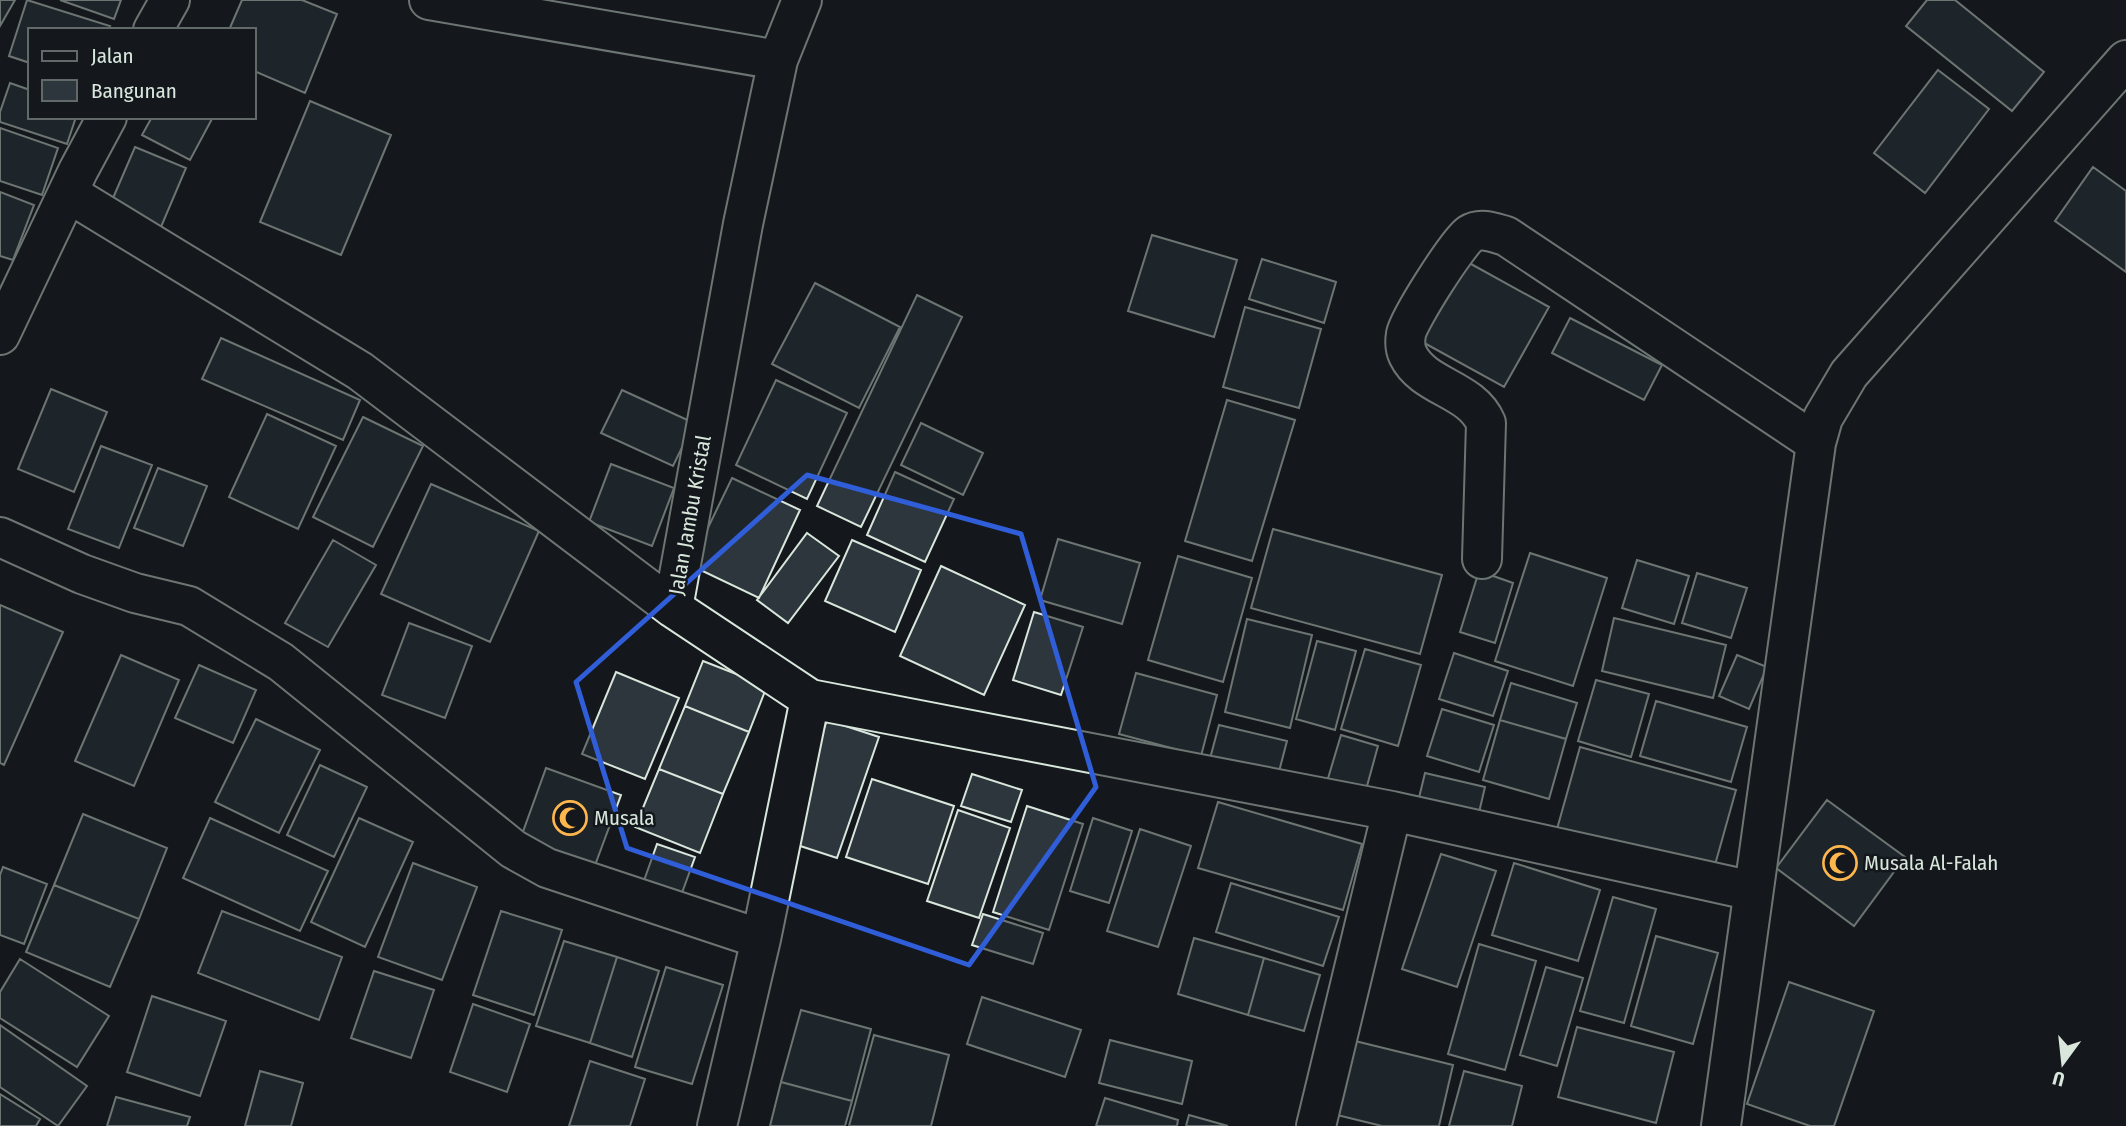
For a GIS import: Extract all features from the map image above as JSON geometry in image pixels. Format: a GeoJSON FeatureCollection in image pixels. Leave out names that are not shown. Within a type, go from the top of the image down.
{"type":"FeatureCollection","features":[{"type":"Feature","properties":{"kind":"street"},"geometry":{"type":"LineString","coordinates":[[154,28],[170,0]]}},
{"type":"Feature","properties":{"kind":"street"},"geometry":{"type":"LineString","coordinates":[[429,0],[778,60]]}},
{"type":"Feature","properties":{"kind":"street","name":"Jalan Jambu Kristal"},"geometry":{"type":"LineString","coordinates":[[802,0],[778,60],[743,225],[674,608],[810,699]]}},
{"type":"Feature","properties":{"kind":"street"},"geometry":{"type":"LineString","coordinates":[[1721,1126],[1816,443],[1823,418],[1849,374],[2126,60]]}},
{"type":"Feature","properties":{"kind":"street"},"geometry":{"type":"LineString","coordinates":[[0,335],[106,119]]}},
{"type":"Feature","properties":{"kind":"street"},"geometry":{"type":"LineString","coordinates":[[68,193],[360,371],[674,608]]}},
{"type":"Feature","properties":{"kind":"street"},"geometry":{"type":"LineString","coordinates":[[1482,559],[1486,423],[1481,411],[1466,398],[1417,370],[1406,351],[1406,334],[1415,314],[1458,247],[1470,234],[1485,230],[1506,236],[1816,443]]}},
{"type":"Feature","properties":{"kind":"street"},"geometry":{"type":"LineString","coordinates":[[0,537],[82,574],[135,593],[189,606],[281,662],[513,849],[547,868],[761,939]]}},
{"type":"Feature","properties":{"kind":"street"},"geometry":{"type":"LineString","coordinates":[[717,1126],[761,939],[810,699],[1392,811],[1754,891]]}},
{"type":"Feature","properties":{"kind":"street"},"geometry":{"type":"LineString","coordinates":[[1316,1126],[1392,811]]}},
{"type":"Feature","properties":{"kind":"highlighted area"},"geometry":{"type":"Polygon","coordinates":[[[807,475],[1021,534],[1096,787],[969,965],[627,848],[576,682],[807,475]]]}},
{"type":"Feature","properties":{"kind":"building"},"geometry":{"type":"Polygon","coordinates":[[[0,0],[15,0],[0,26],[0,0]]]}},
{"type":"Feature","properties":{"kind":"building"},"geometry":{"type":"Polygon","coordinates":[[[27,0],[110,26],[28,28],[28,62],[9,56],[27,0]]]}},
{"type":"Feature","properties":{"kind":"building"},"geometry":{"type":"Polygon","coordinates":[[[60,0],[121,0],[114,19],[60,0]]]}},
{"type":"Feature","properties":{"kind":"building"},"geometry":{"type":"Polygon","coordinates":[[[242,0],[302,0],[337,14],[305,93],[256,72],[256,28],[230,28],[242,0]]]}},
{"type":"Feature","properties":{"kind":"building"},"geometry":{"type":"Polygon","coordinates":[[[1927,0],[1955,0],[2044,72],[2012,111],[1906,26],[1927,0]]]}},
{"type":"Feature","properties":{"kind":"building"},"geometry":{"type":"Polygon","coordinates":[[[1938,70],[1989,109],[1925,193],[1874,153],[1938,70]]]}},
{"type":"Feature","properties":{"kind":"building"},"geometry":{"type":"Polygon","coordinates":[[[10,83],[28,89],[28,119],[75,119],[67,144],[0,122],[0,112],[10,83]]]}},
{"type":"Feature","properties":{"kind":"building"},"geometry":{"type":"Polygon","coordinates":[[[310,101],[391,135],[341,255],[260,222],[310,101]]]}},
{"type":"Feature","properties":{"kind":"building"},"geometry":{"type":"Polygon","coordinates":[[[151,119],[212,119],[190,160],[142,135],[151,119]]]}},
{"type":"Feature","properties":{"kind":"building"},"geometry":{"type":"Polygon","coordinates":[[[0,128],[58,148],[42,195],[0,181],[0,128]]]}},
{"type":"Feature","properties":{"kind":"building"},"geometry":{"type":"Polygon","coordinates":[[[135,147],[186,168],[161,227],[110,205],[135,147]]]}},
{"type":"Feature","properties":{"kind":"building"},"geometry":{"type":"Polygon","coordinates":[[[2093,167],[2126,191],[2126,272],[2055,221],[2093,167]]]}},
{"type":"Feature","properties":{"kind":"building"},"geometry":{"type":"Polygon","coordinates":[[[0,192],[34,205],[13,260],[0,256],[0,192]]]}},
{"type":"Feature","properties":{"kind":"building"},"geometry":{"type":"Polygon","coordinates":[[[1152,235],[1237,260],[1214,337],[1128,311],[1152,235]]]}},
{"type":"Feature","properties":{"kind":"building"},"geometry":{"type":"Polygon","coordinates":[[[1262,259],[1336,282],[1324,323],[1249,299],[1262,259]]]}},
{"type":"Feature","properties":{"kind":"building"},"geometry":{"type":"Polygon","coordinates":[[[1462,259],[1549,307],[1504,387],[1417,339],[1462,259]]]}},
{"type":"Feature","properties":{"kind":"building"},"geometry":{"type":"Polygon","coordinates":[[[815,283],[900,327],[859,408],[772,364],[815,283]]]}},
{"type":"Feature","properties":{"kind":"building"},"geometry":{"type":"Polygon","coordinates":[[[917,295],[962,317],[861,527],[817,506],[917,295]]]}},
{"type":"Feature","properties":{"kind":"building"},"geometry":{"type":"Polygon","coordinates":[[[1245,307],[1321,329],[1299,408],[1223,387],[1245,307]]]}},
{"type":"Feature","properties":{"kind":"building"},"geometry":{"type":"Polygon","coordinates":[[[1570,318],[1662,365],[1644,400],[1552,353],[1570,318]]]}},
{"type":"Feature","properties":{"kind":"building"},"geometry":{"type":"Polygon","coordinates":[[[221,338],[360,400],[343,440],[202,379],[221,338]]]}},
{"type":"Feature","properties":{"kind":"building"},"geometry":{"type":"Polygon","coordinates":[[[776,380],[847,413],[807,499],[736,465],[776,380]]]}},
{"type":"Feature","properties":{"kind":"building"},"geometry":{"type":"Polygon","coordinates":[[[51,389],[107,412],[74,492],[18,469],[51,389]]]}},
{"type":"Feature","properties":{"kind":"building"},"geometry":{"type":"Polygon","coordinates":[[[622,390],[694,423],[673,466],[601,433],[622,390]]]}},
{"type":"Feature","properties":{"kind":"building"},"geometry":{"type":"Polygon","coordinates":[[[1227,400],[1295,420],[1252,561],[1185,541],[1227,400]]]}},
{"type":"Feature","properties":{"kind":"building"},"geometry":{"type":"Polygon","coordinates":[[[267,414],[336,446],[298,529],[229,497],[267,414]]]}},
{"type":"Feature","properties":{"kind":"building"},"geometry":{"type":"Polygon","coordinates":[[[363,417],[423,446],[373,547],[313,517],[363,417]]]}},
{"type":"Feature","properties":{"kind":"building"},"geometry":{"type":"Polygon","coordinates":[[[921,423],[983,453],[963,495],[901,465],[921,423]]]}},
{"type":"Feature","properties":{"kind":"building"},"geometry":{"type":"Polygon","coordinates":[[[101,446],[152,465],[119,548],[68,529],[101,446]]]}},
{"type":"Feature","properties":{"kind":"building"},"geometry":{"type":"Polygon","coordinates":[[[611,464],[674,488],[652,546],[589,522],[611,464]]]}},
{"type":"Feature","properties":{"kind":"building"},"geometry":{"type":"Polygon","coordinates":[[[158,468],[207,486],[183,546],[134,528],[158,468]]]}},
{"type":"Feature","properties":{"kind":"building"},"geometry":{"type":"Polygon","coordinates":[[[895,472],[954,499],[925,562],[867,535],[895,472]]]}},
{"type":"Feature","properties":{"kind":"building"},"geometry":{"type":"Polygon","coordinates":[[[732,478],[800,510],[759,598],[690,565],[732,478]]]}},
{"type":"Feature","properties":{"kind":"building"},"geometry":{"type":"Polygon","coordinates":[[[431,484],[539,531],[490,642],[381,594],[431,484]]]}},
{"type":"Feature","properties":{"kind":"building"},"geometry":{"type":"Polygon","coordinates":[[[1273,529],[1442,575],[1420,654],[1251,608],[1273,529]]]}},
{"type":"Feature","properties":{"kind":"building"},"geometry":{"type":"Polygon","coordinates":[[[807,533],[839,556],[788,623],[757,600],[807,533]]]}},
{"type":"Feature","properties":{"kind":"building"},"geometry":{"type":"Polygon","coordinates":[[[1058,539],[1140,563],[1122,624],[1040,600],[1058,539]]]}},
{"type":"Feature","properties":{"kind":"building"},"geometry":{"type":"Polygon","coordinates":[[[333,540],[376,565],[328,647],[285,623],[333,540]]]}},
{"type":"Feature","properties":{"kind":"building"},"geometry":{"type":"Polygon","coordinates":[[[852,540],[921,570],[895,632],[825,601],[852,540]]]}},
{"type":"Feature","properties":{"kind":"building"},"geometry":{"type":"Polygon","coordinates":[[[1530,553],[1607,578],[1573,686],[1495,661],[1530,553]]]}},
{"type":"Feature","properties":{"kind":"building"},"geometry":{"type":"Polygon","coordinates":[[[1178,556],[1252,578],[1223,682],[1148,660],[1178,556]]]}},
{"type":"Feature","properties":{"kind":"building"},"geometry":{"type":"Polygon","coordinates":[[[1637,560],[1689,576],[1674,624],[1622,608],[1637,560]]]}},
{"type":"Feature","properties":{"kind":"building"},"geometry":{"type":"Polygon","coordinates":[[[941,566],[1025,605],[984,695],[900,656],[941,566]]]}},
{"type":"Feature","properties":{"kind":"building"},"geometry":{"type":"Polygon","coordinates":[[[1479,571],[1513,583],[1495,643],[1460,632],[1479,571]]]}},
{"type":"Feature","properties":{"kind":"building"},"geometry":{"type":"Polygon","coordinates":[[[1697,573],[1747,588],[1731,638],[1682,623],[1697,573]]]}},
{"type":"Feature","properties":{"kind":"building"},"geometry":{"type":"Polygon","coordinates":[[[0,605],[63,632],[4,765],[0,763],[0,605]]]}},
{"type":"Feature","properties":{"kind":"building"},"geometry":{"type":"Polygon","coordinates":[[[1034,612],[1083,627],[1061,695],[1013,680],[1034,612]]]}},
{"type":"Feature","properties":{"kind":"building"},"geometry":{"type":"Polygon","coordinates":[[[1614,618],[1726,645],[1713,698],[1602,671],[1614,618]]]}},
{"type":"Feature","properties":{"kind":"building"},"geometry":{"type":"Polygon","coordinates":[[[1247,619],[1312,635],[1290,728],[1225,712],[1247,619]]]}},
{"type":"Feature","properties":{"kind":"building"},"geometry":{"type":"Polygon","coordinates":[[[409,623],[472,646],[445,718],[382,695],[409,623]]]}},
{"type":"Feature","properties":{"kind":"building"},"geometry":{"type":"Polygon","coordinates":[[[1317,641],[1356,651],[1335,730],[1296,719],[1317,641]]]}},
{"type":"Feature","properties":{"kind":"building"},"geometry":{"type":"Polygon","coordinates":[[[1365,649],[1421,665],[1398,746],[1341,729],[1365,649]]]}},
{"type":"Feature","properties":{"kind":"building"},"geometry":{"type":"Polygon","coordinates":[[[1454,653],[1508,671],[1493,716],[1439,699],[1454,653]]]}},
{"type":"Feature","properties":{"kind":"building"},"geometry":{"type":"Polygon","coordinates":[[[121,655],[179,680],[134,786],[75,761],[121,655]]]}},
{"type":"Feature","properties":{"kind":"building"},"geometry":{"type":"Polygon","coordinates":[[[1737,655],[1767,667],[1749,709],[1719,696],[1737,655]]]}},
{"type":"Feature","properties":{"kind":"building"},"geometry":{"type":"Polygon","coordinates":[[[703,661],[767,686],[749,732],[685,706],[703,661]]]}},
{"type":"Feature","properties":{"kind":"building"},"geometry":{"type":"Polygon","coordinates":[[[199,665],[256,690],[233,743],[175,718],[199,665]]]}},
{"type":"Feature","properties":{"kind":"building"},"geometry":{"type":"Polygon","coordinates":[[[616,672],[679,698],[645,779],[582,754],[616,672]]]}},
{"type":"Feature","properties":{"kind":"building"},"geometry":{"type":"Polygon","coordinates":[[[1136,673],[1217,695],[1201,756],[1119,734],[1136,673]]]}},
{"type":"Feature","properties":{"kind":"building"},"geometry":{"type":"Polygon","coordinates":[[[1596,680],[1649,694],[1631,757],[1578,741],[1596,680]]]}},
{"type":"Feature","properties":{"kind":"building"},"geometry":{"type":"Polygon","coordinates":[[[1511,683],[1577,703],[1566,739],[1500,720],[1511,683]]]}},
{"type":"Feature","properties":{"kind":"building"},"geometry":{"type":"Polygon","coordinates":[[[1656,701],[1747,727],[1731,782],[1640,756],[1656,701]]]}},
{"type":"Feature","properties":{"kind":"building"},"geometry":{"type":"Polygon","coordinates":[[[685,706],[749,732],[723,794],[659,769],[685,706]]]}},
{"type":"Feature","properties":{"kind":"building"},"geometry":{"type":"Polygon","coordinates":[[[1442,709],[1494,725],[1479,772],[1427,756],[1442,709]]]}},
{"type":"Feature","properties":{"kind":"building"},"geometry":{"type":"Polygon","coordinates":[[[256,719],[320,750],[279,833],[215,802],[256,719]]]}},
{"type":"Feature","properties":{"kind":"building"},"geometry":{"type":"Polygon","coordinates":[[[827,720],[879,737],[837,858],[785,841],[827,720]]]}},
{"type":"Feature","properties":{"kind":"building"},"geometry":{"type":"Polygon","coordinates":[[[1500,720],[1566,739],[1549,799],[1483,780],[1500,720]]]}},
{"type":"Feature","properties":{"kind":"building"},"geometry":{"type":"Polygon","coordinates":[[[1219,725],[1287,741],[1276,783],[1208,766],[1219,725]]]}},
{"type":"Feature","properties":{"kind":"building"},"geometry":{"type":"Polygon","coordinates":[[[1341,735],[1378,746],[1364,797],[1326,785],[1341,735]]]}},
{"type":"Feature","properties":{"kind":"building"},"geometry":{"type":"Polygon","coordinates":[[[1580,747],[1736,790],[1713,872],[1557,829],[1580,747]]]}},
{"type":"Feature","properties":{"kind":"building"},"geometry":{"type":"Polygon","coordinates":[[[320,765],[367,787],[334,857],[287,835],[320,765]]]}},
{"type":"Feature","properties":{"kind":"building","name":"Musala"},"geometry":{"type":"Polygon","coordinates":[[[546,768],[621,795],[594,868],[520,840],[546,768]]]}},
{"type":"Feature","properties":{"kind":"building"},"geometry":{"type":"Polygon","coordinates":[[[659,769],[723,794],[700,853],[635,827],[659,769]]]}},
{"type":"Feature","properties":{"kind":"building"},"geometry":{"type":"Polygon","coordinates":[[[1425,773],[1485,787],[1477,821],[1417,806],[1425,773]]]}},
{"type":"Feature","properties":{"kind":"building"},"geometry":{"type":"Polygon","coordinates":[[[972,774],[1022,790],[1011,822],[961,806],[972,774]]]}},
{"type":"Feature","properties":{"kind":"building"},"geometry":{"type":"Polygon","coordinates":[[[872,779],[954,806],[928,884],[846,857],[872,779]]]}},
{"type":"Feature","properties":{"kind":"building","name":"Musala Al-Falah"},"geometry":{"type":"Polygon","coordinates":[[[1827,800],[1905,857],[1854,926],[1776,868],[1827,800]]]}},
{"type":"Feature","properties":{"kind":"building"},"geometry":{"type":"Polygon","coordinates":[[[1218,802],[1362,844],[1343,910],[1198,868],[1218,802]]]}},
{"type":"Feature","properties":{"kind":"building"},"geometry":{"type":"Polygon","coordinates":[[[1027,806],[1083,824],[1049,930],[993,912],[1027,806]]]}},
{"type":"Feature","properties":{"kind":"building"},"geometry":{"type":"Polygon","coordinates":[[[958,810],[1010,828],[979,918],[927,901],[958,810]]]}},
{"type":"Feature","properties":{"kind":"building"},"geometry":{"type":"Polygon","coordinates":[[[83,814],[167,848],[139,919],[54,885],[83,814]]]}},
{"type":"Feature","properties":{"kind":"building"},"geometry":{"type":"Polygon","coordinates":[[[210,818],[328,871],[300,931],[183,878],[210,818]]]}},
{"type":"Feature","properties":{"kind":"building"},"geometry":{"type":"Polygon","coordinates":[[[359,818],[413,842],[365,947],[311,922],[359,818]]]}},
{"type":"Feature","properties":{"kind":"building"},"geometry":{"type":"Polygon","coordinates":[[[1093,818],[1132,831],[1109,903],[1070,891],[1093,818]]]}},
{"type":"Feature","properties":{"kind":"building"},"geometry":{"type":"Polygon","coordinates":[[[1140,829],[1191,846],[1158,947],[1107,931],[1140,829]]]}},
{"type":"Feature","properties":{"kind":"building"},"geometry":{"type":"Polygon","coordinates":[[[657,844],[695,857],[679,901],[641,889],[657,844]]]}},
{"type":"Feature","properties":{"kind":"building"},"geometry":{"type":"Polygon","coordinates":[[[1441,854],[1496,871],[1457,987],[1402,969],[1441,854]]]}},
{"type":"Feature","properties":{"kind":"building"},"geometry":{"type":"Polygon","coordinates":[[[413,863],[477,887],[442,980],[378,957],[413,863]]]}},
{"type":"Feature","properties":{"kind":"building"},"geometry":{"type":"Polygon","coordinates":[[[1514,863],[1600,890],[1578,961],[1492,935],[1514,863]]]}},
{"type":"Feature","properties":{"kind":"building"},"geometry":{"type":"Polygon","coordinates":[[[3,867],[47,884],[24,944],[0,935],[0,875],[3,867]]]}},
{"type":"Feature","properties":{"kind":"building"},"geometry":{"type":"Polygon","coordinates":[[[1231,883],[1339,917],[1323,966],[1216,932],[1231,883]]]}},
{"type":"Feature","properties":{"kind":"building"},"geometry":{"type":"Polygon","coordinates":[[[54,885],[139,919],[110,987],[26,952],[54,885]]]}},
{"type":"Feature","properties":{"kind":"building"},"geometry":{"type":"Polygon","coordinates":[[[1613,897],[1656,909],[1624,1023],[1580,1011],[1613,897]]]}},
{"type":"Feature","properties":{"kind":"building"},"geometry":{"type":"Polygon","coordinates":[[[222,911],[342,957],[319,1020],[198,973],[222,911]]]}},
{"type":"Feature","properties":{"kind":"building"},"geometry":{"type":"Polygon","coordinates":[[[501,911],[562,930],[534,1015],[473,995],[501,911]]]}},
{"type":"Feature","properties":{"kind":"building"},"geometry":{"type":"Polygon","coordinates":[[[983,914],[1043,933],[1033,964],[972,945],[983,914]]]}},
{"type":"Feature","properties":{"kind":"building"},"geometry":{"type":"Polygon","coordinates":[[[1656,936],[1718,953],[1693,1044],[1631,1026],[1656,936]]]}},
{"type":"Feature","properties":{"kind":"building"},"geometry":{"type":"Polygon","coordinates":[[[1194,938],[1264,958],[1248,1015],[1178,994],[1194,938]]]}},
{"type":"Feature","properties":{"kind":"building"},"geometry":{"type":"Polygon","coordinates":[[[564,941],[617,957],[590,1043],[536,1026],[564,941]]]}},
{"type":"Feature","properties":{"kind":"building"},"geometry":{"type":"Polygon","coordinates":[[[1479,944],[1536,961],[1505,1070],[1448,1054],[1479,944]]]}},
{"type":"Feature","properties":{"kind":"building"},"geometry":{"type":"Polygon","coordinates":[[[617,957],[659,971],[632,1057],[590,1043],[617,957]]]}},
{"type":"Feature","properties":{"kind":"building"},"geometry":{"type":"Polygon","coordinates":[[[1264,958],[1320,975],[1304,1031],[1248,1015],[1264,958]]]}},
{"type":"Feature","properties":{"kind":"building"},"geometry":{"type":"Polygon","coordinates":[[[20,959],[109,1016],[77,1067],[0,1018],[0,992],[20,959]]]}},
{"type":"Feature","properties":{"kind":"building"},"geometry":{"type":"Polygon","coordinates":[[[666,967],[723,985],[692,1084],[635,1067],[666,967]]]}},
{"type":"Feature","properties":{"kind":"building"},"geometry":{"type":"Polygon","coordinates":[[[1546,967],[1583,978],[1557,1066],[1520,1055],[1546,967]]]}},
{"type":"Feature","properties":{"kind":"building"},"geometry":{"type":"Polygon","coordinates":[[[374,971],[434,990],[411,1058],[351,1038],[374,971]]]}},
{"type":"Feature","properties":{"kind":"building"},"geometry":{"type":"Polygon","coordinates":[[[1789,982],[1874,1011],[1834,1126],[1810,1126],[1747,1104],[1789,982]]]}},
{"type":"Feature","properties":{"kind":"building"},"geometry":{"type":"Polygon","coordinates":[[[152,996],[226,1021],[200,1096],[127,1072],[152,996]]]}},
{"type":"Feature","properties":{"kind":"building"},"geometry":{"type":"Polygon","coordinates":[[[982,997],[1081,1030],[1065,1077],[967,1044],[982,997]]]}},
{"type":"Feature","properties":{"kind":"building"},"geometry":{"type":"Polygon","coordinates":[[[473,1004],[530,1024],[507,1092],[450,1072],[473,1004]]]}},
{"type":"Feature","properties":{"kind":"building"},"geometry":{"type":"Polygon","coordinates":[[[801,1010],[871,1029],[852,1101],[781,1082],[801,1010]]]}},
{"type":"Feature","properties":{"kind":"building"},"geometry":{"type":"Polygon","coordinates":[[[0,1025],[87,1086],[58,1126],[0,1087],[0,1025]]]}},
{"type":"Feature","properties":{"kind":"building"},"geometry":{"type":"Polygon","coordinates":[[[1577,1027],[1674,1052],[1656,1123],[1558,1097],[1577,1027]]]}},
{"type":"Feature","properties":{"kind":"building"},"geometry":{"type":"Polygon","coordinates":[[[874,1035],[949,1055],[931,1126],[849,1126],[874,1035]]]}},
{"type":"Feature","properties":{"kind":"building"},"geometry":{"type":"Polygon","coordinates":[[[1110,1040],[1192,1061],[1182,1104],[1099,1083],[1110,1040]]]}},
{"type":"Feature","properties":{"kind":"building"},"geometry":{"type":"Polygon","coordinates":[[[1351,1040],[1453,1065],[1439,1126],[1382,1126],[1333,1114],[1351,1040]]]}},
{"type":"Feature","properties":{"kind":"building"},"geometry":{"type":"Polygon","coordinates":[[[590,1061],[645,1079],[630,1126],[569,1126],[590,1061]]]}},
{"type":"Feature","properties":{"kind":"building"},"geometry":{"type":"Polygon","coordinates":[[[260,1071],[303,1083],[291,1126],[245,1126],[260,1071]]]}},
{"type":"Feature","properties":{"kind":"building"},"geometry":{"type":"Polygon","coordinates":[[[1464,1071],[1522,1086],[1512,1126],[1449,1126],[1464,1071]]]}},
{"type":"Feature","properties":{"kind":"building"},"geometry":{"type":"Polygon","coordinates":[[[781,1082],[852,1101],[845,1126],[770,1126],[781,1082]]]}},
{"type":"Feature","properties":{"kind":"building"},"geometry":{"type":"Polygon","coordinates":[[[0,1094],[40,1119],[36,1126],[0,1126],[0,1094]]]}},
{"type":"Feature","properties":{"kind":"building"},"geometry":{"type":"Polygon","coordinates":[[[116,1097],[190,1117],[187,1126],[107,1126],[116,1097]]]}},
{"type":"Feature","properties":{"kind":"building"},"geometry":{"type":"Polygon","coordinates":[[[1105,1098],[1178,1120],[1177,1126],[1096,1126],[1105,1098]]]}},
{"type":"Feature","properties":{"kind":"building"},"geometry":{"type":"Polygon","coordinates":[[[1189,1115],[1228,1126],[1186,1126],[1189,1115]]]}},
{"type":"Feature","properties":{"kind":"place","name":"Musala"},"geometry":{"type":"Point","coordinates":[570,818]}},
{"type":"Feature","properties":{"kind":"place","name":"Musala Al-Falah"},"geometry":{"type":"Point","coordinates":[1840,863]}}]}
